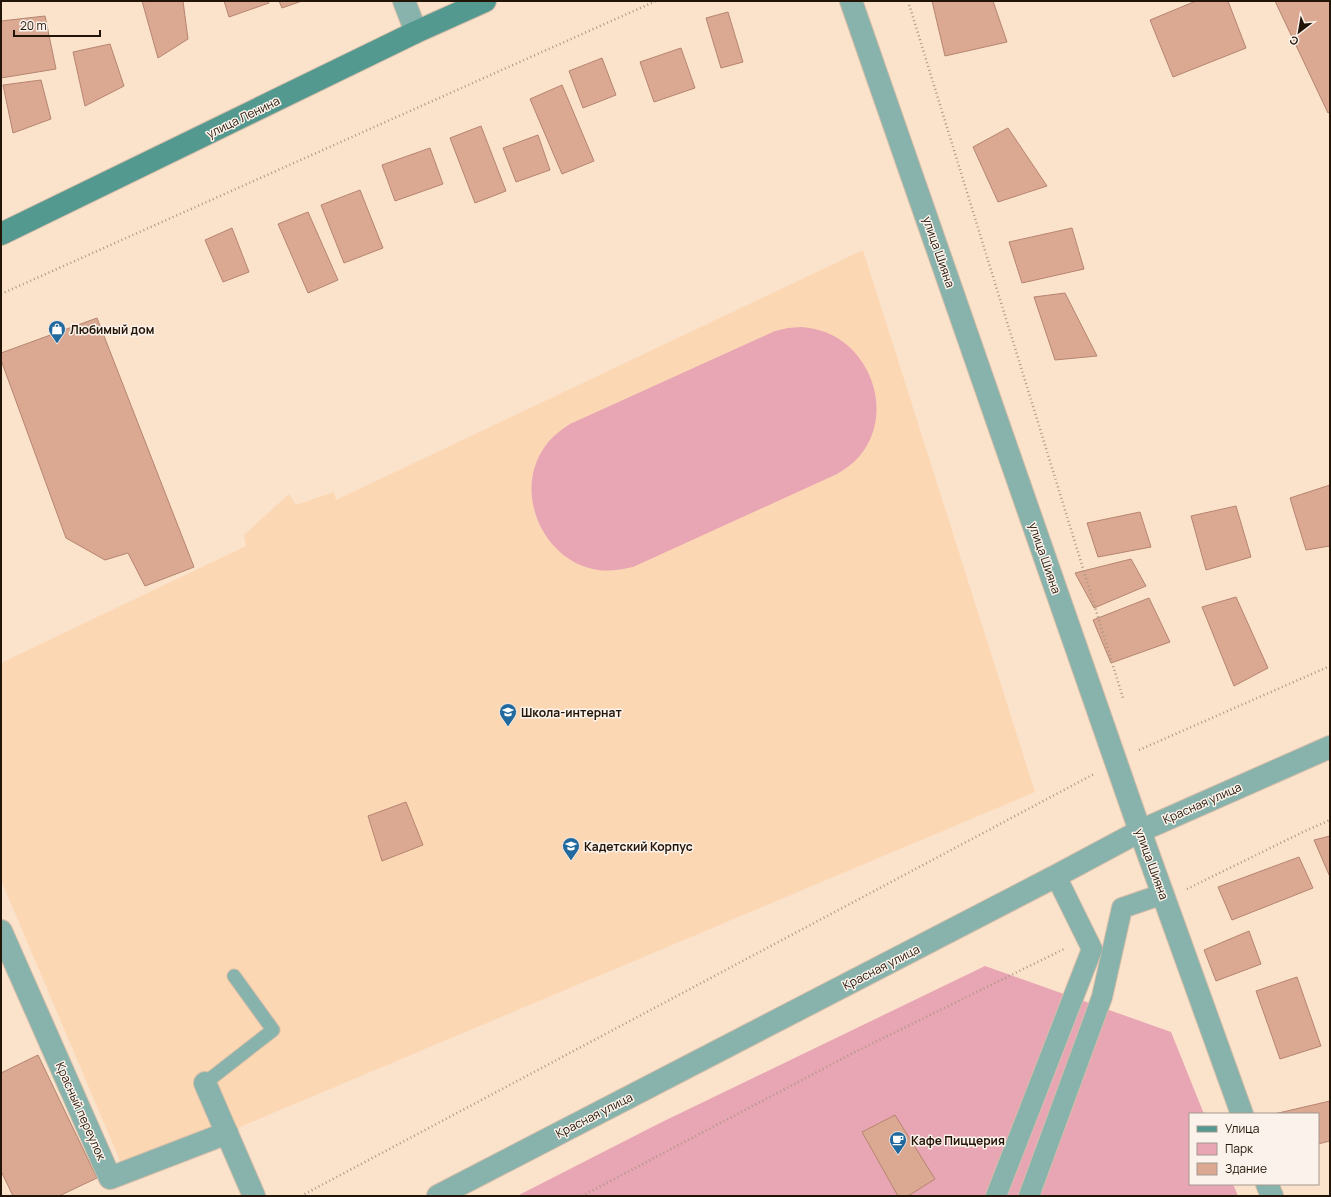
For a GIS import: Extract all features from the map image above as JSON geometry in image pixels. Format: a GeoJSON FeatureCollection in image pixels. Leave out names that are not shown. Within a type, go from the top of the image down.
{"type":"FeatureCollection","features":[{"type":"Feature","properties":{"kind":"main road","name":"улица Ленина"},"geometry":{"type":"LineString","coordinates":[[1,234],[416,32],[486,1]]}},
{"type":"Feature","properties":{"kind":"street"},"geometry":{"type":"LineString","coordinates":[[404,1],[416,32]]}},
{"type":"Feature","properties":{"kind":"street","name":"улица Шияна"},"geometry":{"type":"LineString","coordinates":[[851,1],[1140,831],[1172,893],[1242,1113]]}},
{"type":"Feature","properties":{"kind":"street","name":"Красная улица"},"geometry":{"type":"LineString","coordinates":[[438,1196],[1140,831],[1330,747]]}},
{"type":"Feature","properties":{"kind":"street"},"geometry":{"type":"LineString","coordinates":[[996,1196],[1092,949],[1056,876]]}},
{"type":"Feature","properties":{"kind":"street"},"geometry":{"type":"LineString","coordinates":[[1029,1196],[1102,997],[1122,908],[1172,893]]}},
{"type":"Feature","properties":{"kind":"street","name":"Красный переулок"},"geometry":{"type":"LineString","coordinates":[[1,931],[110,1178],[227,1133]]}},
{"type":"Feature","properties":{"kind":"street"},"geometry":{"type":"LineString","coordinates":[[205,1083],[254,1196]]}},
{"type":"Feature","properties":{"kind":"street"},"geometry":{"type":"LineString","coordinates":[[1267,1185],[1272,1196]]}},
{"type":"Feature","properties":{"kind":"lane"},"geometry":{"type":"LineString","coordinates":[[205,1083],[273,1030],[234,976]]}},
{"type":"Feature","properties":{"kind":"path"},"geometry":{"type":"LineString","coordinates":[[1,294],[656,1]]}},
{"type":"Feature","properties":{"kind":"path"},"geometry":{"type":"LineString","coordinates":[[908,1],[1125,704]]}},
{"type":"Feature","properties":{"kind":"path"},"geometry":{"type":"LineString","coordinates":[[1132,754],[1330,666]]}},
{"type":"Feature","properties":{"kind":"path"},"geometry":{"type":"LineString","coordinates":[[1137,742],[1140,750]]}},
{"type":"Feature","properties":{"kind":"path"},"geometry":{"type":"LineString","coordinates":[[301,1196],[1097,772]]}},
{"type":"Feature","properties":{"kind":"path"},"geometry":{"type":"LineString","coordinates":[[1172,893],[1330,820]]}},
{"type":"Feature","properties":{"kind":"path"},"geometry":{"type":"LineString","coordinates":[[582,1196],[855,1052],[1068,947]]}},
{"type":"Feature","properties":{"kind":"shaded area","name":"Школа-интернат"},"geometry":{"type":"Polygon","coordinates":[[[863,250],[1035,792],[126,1175],[1,880],[1,663],[246,546],[244,535],[289,494],[296,505],[334,492],[336,500],[863,250]]]}},
{"type":"Feature","properties":{"kind":"green space"},"geometry":{"type":"Polygon","coordinates":[[[801,327],[816,329],[830,334],[851,349],[869,374],[874,388],[876,418],[873,433],[866,447],[850,466],[837,474],[633,567],[613,570],[593,569],[575,563],[560,552],[548,538],[539,522],[533,505],[532,486],[534,468],[542,451],[558,432],[570,424],[775,331],[801,327]]]}},
{"type":"Feature","properties":{"kind":"green space"},"geometry":{"type":"Polygon","coordinates":[[[985,966],[1171,1032],[1204,1113],[1189,1113],[1189,1185],[1233,1185],[1238,1196],[517,1196],[660,1123],[985,966]]]}},
{"type":"Feature","properties":{"kind":"building"},"geometry":{"type":"Polygon","coordinates":[[[142,1],[183,1],[188,39],[158,58],[142,1]]]}},
{"type":"Feature","properties":{"kind":"building"},"geometry":{"type":"Polygon","coordinates":[[[224,1],[268,1],[269,3],[229,17],[224,1]]]}},
{"type":"Feature","properties":{"kind":"building"},"geometry":{"type":"Polygon","coordinates":[[[279,1],[302,1],[282,8],[279,1]]]}},
{"type":"Feature","properties":{"kind":"building"},"geometry":{"type":"Polygon","coordinates":[[[932,1],[993,1],[1007,42],[945,56],[932,1]]]}},
{"type":"Feature","properties":{"kind":"building"},"geometry":{"type":"Polygon","coordinates":[[[1196,1],[1228,1],[1246,48],[1173,77],[1150,20],[1196,1]]]}},
{"type":"Feature","properties":{"kind":"building"},"geometry":{"type":"Polygon","coordinates":[[[1275,1],[1330,1],[1330,112],[1328,113],[1275,1]]]}},
{"type":"Feature","properties":{"kind":"building"},"geometry":{"type":"Polygon","coordinates":[[[728,12],[743,62],[721,68],[706,18],[728,12]]]}},
{"type":"Feature","properties":{"kind":"building"},"geometry":{"type":"Polygon","coordinates":[[[45,16],[56,69],[1,78],[1,21],[45,16]]]}},
{"type":"Feature","properties":{"kind":"building"},"geometry":{"type":"Polygon","coordinates":[[[110,44],[124,86],[85,106],[73,52],[110,44]]]}},
{"type":"Feature","properties":{"kind":"building"},"geometry":{"type":"Polygon","coordinates":[[[681,48],[695,88],[654,102],[640,62],[681,48]]]}},
{"type":"Feature","properties":{"kind":"building"},"geometry":{"type":"Polygon","coordinates":[[[602,58],[616,95],[583,108],[569,71],[602,58]]]}},
{"type":"Feature","properties":{"kind":"building"},"geometry":{"type":"Polygon","coordinates":[[[41,80],[51,119],[13,133],[3,85],[41,80]]]}},
{"type":"Feature","properties":{"kind":"building"},"geometry":{"type":"Polygon","coordinates":[[[562,85],[594,161],[562,174],[530,99],[562,85]]]}},
{"type":"Feature","properties":{"kind":"building"},"geometry":{"type":"Polygon","coordinates":[[[481,126],[506,191],[475,203],[450,138],[481,126]]]}},
{"type":"Feature","properties":{"kind":"building"},"geometry":{"type":"Polygon","coordinates":[[[1008,128],[1047,186],[998,202],[973,147],[1008,128]]]}},
{"type":"Feature","properties":{"kind":"building"},"geometry":{"type":"Polygon","coordinates":[[[538,135],[550,170],[516,182],[503,148],[538,135]]]}},
{"type":"Feature","properties":{"kind":"building"},"geometry":{"type":"Polygon","coordinates":[[[430,148],[443,184],[395,201],[382,165],[430,148]]]}},
{"type":"Feature","properties":{"kind":"building"},"geometry":{"type":"Polygon","coordinates":[[[360,190],[383,248],[344,263],[321,205],[360,190]]]}},
{"type":"Feature","properties":{"kind":"building"},"geometry":{"type":"Polygon","coordinates":[[[308,212],[338,280],[308,293],[278,224],[308,212]]]}},
{"type":"Feature","properties":{"kind":"building"},"geometry":{"type":"Polygon","coordinates":[[[232,228],[249,272],[223,282],[205,240],[232,228]]]}},
{"type":"Feature","properties":{"kind":"building"},"geometry":{"type":"Polygon","coordinates":[[[1072,228],[1084,269],[1022,283],[1009,242],[1072,228]]]}},
{"type":"Feature","properties":{"kind":"building"},"geometry":{"type":"Polygon","coordinates":[[[1065,293],[1097,356],[1055,360],[1034,297],[1065,293]]]}},
{"type":"Feature","properties":{"kind":"building"},"geometry":{"type":"Polygon","coordinates":[[[97,318],[194,567],[145,586],[128,553],[105,560],[66,538],[1,360],[1,353],[97,318]]]}},
{"type":"Feature","properties":{"kind":"building"},"geometry":{"type":"Polygon","coordinates":[[[1330,485],[1330,546],[1306,550],[1290,498],[1330,485]]]}},
{"type":"Feature","properties":{"kind":"building"},"geometry":{"type":"Polygon","coordinates":[[[1236,506],[1251,557],[1206,570],[1191,516],[1236,506]]]}},
{"type":"Feature","properties":{"kind":"building"},"geometry":{"type":"Polygon","coordinates":[[[1140,512],[1151,547],[1098,557],[1087,523],[1140,512]]]}},
{"type":"Feature","properties":{"kind":"building"},"geometry":{"type":"Polygon","coordinates":[[[1131,559],[1146,586],[1094,608],[1075,573],[1131,559]]]}},
{"type":"Feature","properties":{"kind":"building"},"geometry":{"type":"Polygon","coordinates":[[[1236,597],[1268,668],[1234,686],[1202,607],[1236,597]]]}},
{"type":"Feature","properties":{"kind":"building"},"geometry":{"type":"Polygon","coordinates":[[[1149,598],[1170,642],[1111,663],[1093,620],[1149,598]]]}},
{"type":"Feature","properties":{"kind":"building"},"geometry":{"type":"Polygon","coordinates":[[[406,802],[423,845],[382,861],[368,816],[406,802]]]}},
{"type":"Feature","properties":{"kind":"building"},"geometry":{"type":"Polygon","coordinates":[[[1330,836],[1330,877],[1314,840],[1330,836]]]}},
{"type":"Feature","properties":{"kind":"building"},"geometry":{"type":"Polygon","coordinates":[[[1299,857],[1313,888],[1232,920],[1218,887],[1299,857]]]}},
{"type":"Feature","properties":{"kind":"building"},"geometry":{"type":"Polygon","coordinates":[[[1249,931],[1261,964],[1216,981],[1204,950],[1249,931]]]}},
{"type":"Feature","properties":{"kind":"building"},"geometry":{"type":"Polygon","coordinates":[[[1297,977],[1321,1046],[1280,1059],[1256,991],[1297,977]]]}},
{"type":"Feature","properties":{"kind":"building"},"geometry":{"type":"Polygon","coordinates":[[[38,1055],[97,1178],[59,1196],[13,1196],[1,1171],[1,1073],[38,1055]]]}},
{"type":"Feature","properties":{"kind":"building"},"geometry":{"type":"Polygon","coordinates":[[[1330,1101],[1330,1141],[1319,1144],[1319,1113],[1278,1113],[1330,1101]]]}},
{"type":"Feature","properties":{"kind":"building","name":"Кафе Пиццерия"},"geometry":{"type":"Polygon","coordinates":[[[895,1115],[935,1179],[908,1196],[898,1196],[862,1132],[895,1115]]]}},
{"type":"Feature","properties":{"kind":"place","name":"Любимый дом"},"geometry":{"type":"Point","coordinates":[57,344]}},
{"type":"Feature","properties":{"kind":"place","name":"Школа-интернат"},"geometry":{"type":"Point","coordinates":[508,727]}},
{"type":"Feature","properties":{"kind":"place","name":"Кадетский Корпус"},"geometry":{"type":"Point","coordinates":[571,861]}},
{"type":"Feature","properties":{"kind":"place","name":"Кафе Пиццерия"},"geometry":{"type":"Point","coordinates":[898,1155]}}]}
